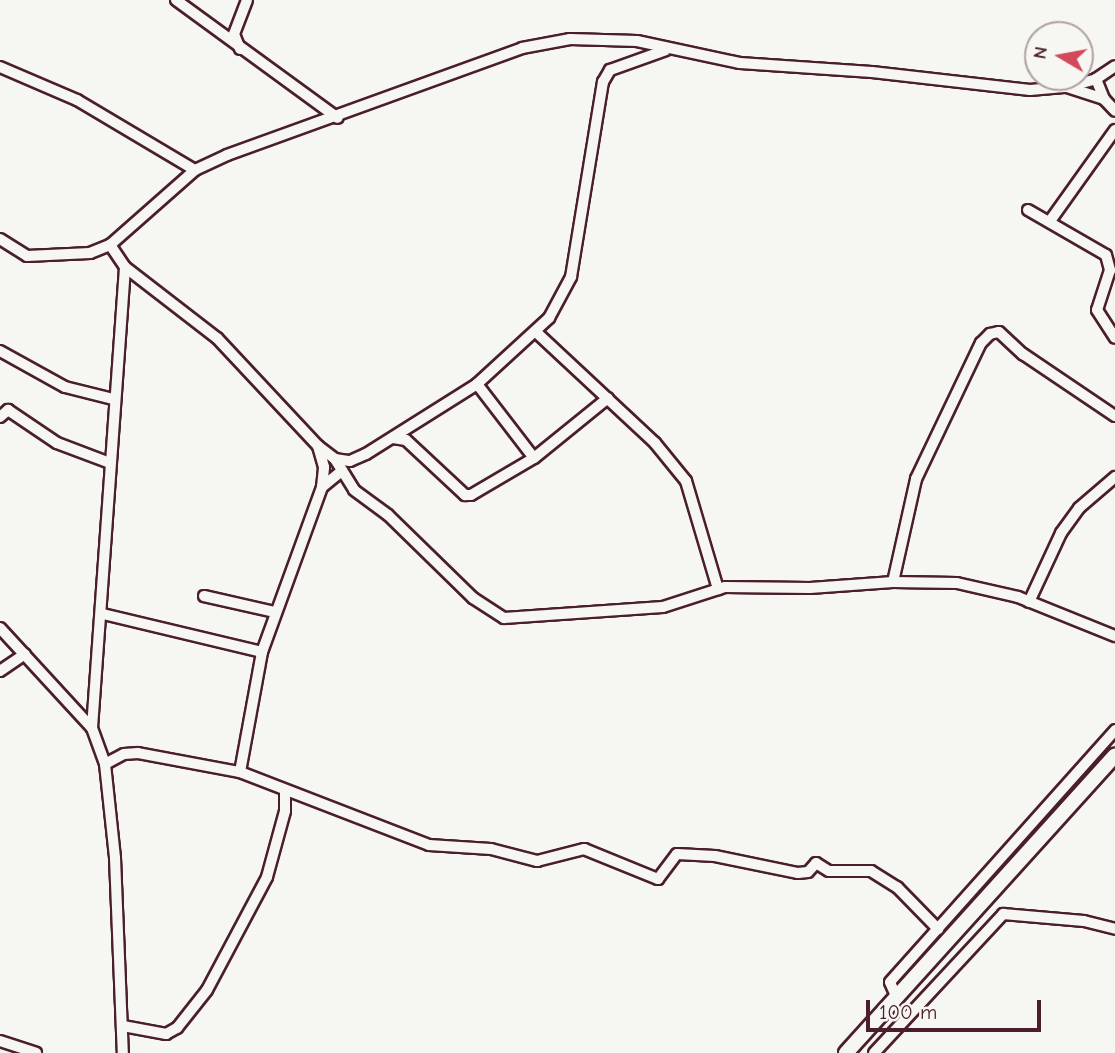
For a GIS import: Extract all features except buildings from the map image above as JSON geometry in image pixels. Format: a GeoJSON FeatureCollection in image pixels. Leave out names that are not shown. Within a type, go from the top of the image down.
{"type":"FeatureCollection","features":[{"type":"Feature","properties":{"kind":"main road"},"geometry":{"type":"LineString","coordinates":[[846,1053],[1115,755]]}},
{"type":"Feature","properties":{"kind":"street"},"geometry":{"type":"LineString","coordinates":[[176,0],[241,51],[338,118]]}},
{"type":"Feature","properties":{"kind":"street"},"geometry":{"type":"LineString","coordinates":[[241,51],[234,34],[247,0]]}},
{"type":"Feature","properties":{"kind":"street"},"geometry":{"type":"LineString","coordinates":[[0,239],[27,256],[70,257],[110,246],[195,170],[528,47],[598,38],[787,68],[872,72],[1024,89]]}},
{"type":"Feature","properties":{"kind":"street"},"geometry":{"type":"LineString","coordinates":[[335,459],[350,461],[393,438],[477,384],[519,342],[536,332],[549,318],[571,277],[603,82],[610,70],[666,50]]}},
{"type":"Feature","properties":{"kind":"street"},"geometry":{"type":"LineString","coordinates":[[1115,66],[1096,79],[1104,99],[1115,111]]}},
{"type":"Feature","properties":{"kind":"street"},"geometry":{"type":"LineString","coordinates":[[0,67],[77,100],[195,170]]}},
{"type":"Feature","properties":{"kind":"street"},"geometry":{"type":"LineString","coordinates":[[1079,91],[1104,99]]}},
{"type":"Feature","properties":{"kind":"street"},"geometry":{"type":"LineString","coordinates":[[1050,221],[1115,130]]}},
{"type":"Feature","properties":{"kind":"street"},"geometry":{"type":"LineString","coordinates":[[1028,210],[1106,256],[1110,270],[1097,310],[1115,338]]}},
{"type":"Feature","properties":{"kind":"street"},"geometry":{"type":"LineString","coordinates":[[110,246],[125,267],[218,338],[318,446],[335,459],[354,490],[388,515],[473,598],[504,618],[663,607],[718,589],[894,582],[957,583],[1029,602],[1115,636]]}},
{"type":"Feature","properties":{"kind":"street"},"geometry":{"type":"LineString","coordinates":[[92,728],[103,614],[113,399],[125,267]]}},
{"type":"Feature","properties":{"kind":"street"},"geometry":{"type":"LineString","coordinates":[[536,332],[655,443],[686,481],[718,589]]}},
{"type":"Feature","properties":{"kind":"street"},"geometry":{"type":"LineString","coordinates":[[894,582],[903,525],[920,468],[981,343],[990,334],[999,332],[1023,354],[1113,410]]}},
{"type":"Feature","properties":{"kind":"street"},"geometry":{"type":"LineString","coordinates":[[0,351],[65,387],[113,399]]}},
{"type":"Feature","properties":{"kind":"street"},"geometry":{"type":"LineString","coordinates":[[477,384],[534,458]]}},
{"type":"Feature","properties":{"kind":"street"},"geometry":{"type":"LineString","coordinates":[[393,438],[406,440],[465,495],[534,458],[608,398]]}},
{"type":"Feature","properties":{"kind":"street"},"geometry":{"type":"LineString","coordinates":[[0,417],[8,410],[57,443],[110,463]]}},
{"type":"Feature","properties":{"kind":"street"},"geometry":{"type":"LineString","coordinates":[[240,772],[262,652],[322,487],[324,467],[318,446]]}},
{"type":"Feature","properties":{"kind":"street"},"geometry":{"type":"LineString","coordinates":[[322,487],[342,471]]}},
{"type":"Feature","properties":{"kind":"street"},"geometry":{"type":"LineString","coordinates":[[1029,602],[1061,533],[1079,508],[1115,477]]}},
{"type":"Feature","properties":{"kind":"street"},"geometry":{"type":"LineString","coordinates":[[204,596],[275,612]]}},
{"type":"Feature","properties":{"kind":"street"},"geometry":{"type":"LineString","coordinates":[[103,614],[262,652]]}},
{"type":"Feature","properties":{"kind":"street"},"geometry":{"type":"LineString","coordinates":[[0,628],[92,728],[105,764],[123,1053]]}},
{"type":"Feature","properties":{"kind":"street"},"geometry":{"type":"LineString","coordinates":[[0,671],[25,654]]}},
{"type":"Feature","properties":{"kind":"street"},"geometry":{"type":"LineString","coordinates":[[897,998],[890,982],[1115,730]]}},
{"type":"Feature","properties":{"kind":"street"},"geometry":{"type":"LineString","coordinates":[[105,764],[124,754],[138,753],[240,772],[429,845],[491,849],[537,861],[559,860],[584,849],[658,879],[677,854],[715,856],[798,873],[808,872],[816,863],[829,871],[871,872],[897,887],[938,929]]}},
{"type":"Feature","properties":{"kind":"street"},"geometry":{"type":"LineString","coordinates":[[123,1026],[166,1034],[177,1028],[207,990],[267,877],[285,811],[285,790]]}},
{"type":"Feature","properties":{"kind":"street"},"geometry":{"type":"LineString","coordinates":[[874,1053],[1003,914],[1084,921],[1115,929]]}},
{"type":"Feature","properties":{"kind":"street"},"geometry":{"type":"LineString","coordinates":[[0,1041],[36,1053]]}}]}
